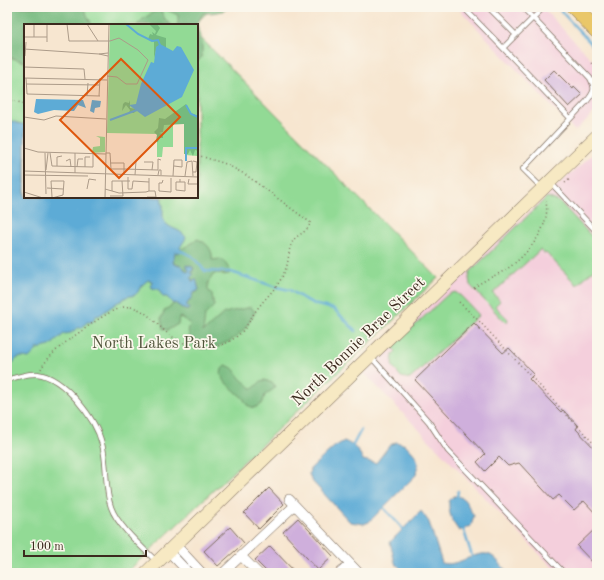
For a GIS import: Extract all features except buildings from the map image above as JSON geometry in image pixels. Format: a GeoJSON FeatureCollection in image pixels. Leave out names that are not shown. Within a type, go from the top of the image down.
{"type":"FeatureCollection","features":[{"type":"Feature","properties":{"kind":"main road"},"geometry":{"type":"LineString","coordinates":[[574,7],[597,31]]}},
{"type":"Feature","properties":{"kind":"main road","name":"North Bonnie Brae Street"},"geometry":{"type":"LineString","coordinates":[[146,573],[370,355],[547,190],[597,136]]}},
{"type":"Feature","properties":{"kind":"street"},"geometry":{"type":"LineString","coordinates":[[222,573],[241,556],[292,502],[359,573]]}},
{"type":"Feature","properties":{"kind":"street"},"geometry":{"type":"LineString","coordinates":[[172,548],[189,573]]}},
{"type":"Feature","properties":{"kind":"street"},"geometry":{"type":"LineString","coordinates":[[172,548],[202,573]]}},
{"type":"Feature","properties":{"kind":"street"},"geometry":{"type":"LineString","coordinates":[[241,556],[258,573]]}},
{"type":"Feature","properties":{"kind":"street"},"geometry":{"type":"LineString","coordinates":[[340,573],[350,564]]}},
{"type":"Feature","properties":{"kind":"lane"},"geometry":{"type":"LineString","coordinates":[[463,7],[570,118]]}},
{"type":"Feature","properties":{"kind":"lane"},"geometry":{"type":"LineString","coordinates":[[488,7],[516,35]]}},
{"type":"Feature","properties":{"kind":"lane"},"geometry":{"type":"LineString","coordinates":[[522,7],[590,78],[594,85],[594,93],[588,101],[570,118],[523,170],[597,232]]}},
{"type":"Feature","properties":{"kind":"lane"},"geometry":{"type":"LineString","coordinates":[[502,48],[544,7]]}},
{"type":"Feature","properties":{"kind":"lane"},"geometry":{"type":"LineString","coordinates":[[370,355],[429,422],[448,451],[564,573]]}},
{"type":"Feature","properties":{"kind":"lane"},"geometry":{"type":"LineString","coordinates":[[7,380],[23,375],[39,374],[47,376],[66,389],[84,408],[98,431],[103,445],[111,507],[117,518],[157,562]]}},
{"type":"Feature","properties":{"kind":"path"},"geometry":{"type":"LineString","coordinates":[[595,66],[591,63],[597,57]]}},
{"type":"Feature","properties":{"kind":"path"},"geometry":{"type":"LineString","coordinates":[[7,99],[24,104]]}},
{"type":"Feature","properties":{"kind":"path"},"geometry":{"type":"LineString","coordinates":[[39,374],[43,366],[52,356],[75,335],[106,315],[124,307],[134,307],[146,314],[168,334],[195,347],[205,348],[219,346],[236,337],[247,326],[255,312],[280,283],[287,267],[291,245],[296,236],[305,231],[311,223],[246,175],[226,164],[198,154]]}},
{"type":"Feature","properties":{"kind":"path"},"geometry":{"type":"LineString","coordinates":[[565,183],[570,179]]}},
{"type":"Feature","properties":{"kind":"path"},"geometry":{"type":"LineString","coordinates":[[474,288],[481,281],[499,273],[513,264],[532,245],[544,225],[547,207],[547,190]]}},
{"type":"Feature","properties":{"kind":"path"},"geometry":{"type":"LineString","coordinates":[[460,302],[597,447]]}},
{"type":"Feature","properties":{"kind":"shaded area"},"geometry":{"type":"Polygon","coordinates":[[[457,7],[542,7],[597,65],[597,110],[575,131],[457,7]]]}},
{"type":"Feature","properties":{"kind":"shaded area"},"geometry":{"type":"Polygon","coordinates":[[[597,150],[597,573],[558,573],[358,367],[597,150]]]}},
{"type":"Feature","properties":{"kind":"green space","name":"North Lakes Park"},"geometry":{"type":"Polygon","coordinates":[[[7,7],[213,7],[195,24],[24,24],[24,198],[198,198],[198,35],[438,278],[126,573],[7,573],[7,7]]]}},
{"type":"Feature","properties":{"kind":"green space"},"geometry":{"type":"Polygon","coordinates":[[[7,7],[83,7],[92,24],[24,24],[24,62],[12,58],[7,60],[7,7]]]}},
{"type":"Feature","properties":{"kind":"green space"},"geometry":{"type":"Polygon","coordinates":[[[166,7],[230,7],[220,12],[203,13],[198,23],[202,45],[202,57],[198,61],[198,24],[178,24],[178,15],[167,10],[166,7]]]}},
{"type":"Feature","properties":{"kind":"green space"},"geometry":{"type":"Polygon","coordinates":[[[157,10],[161,11],[166,21],[170,24],[138,24],[157,10]]]}},
{"type":"Feature","properties":{"kind":"green space"},"geometry":{"type":"Polygon","coordinates":[[[547,197],[560,202],[597,242],[597,266],[577,285],[546,253],[545,254],[540,250],[493,293],[500,301],[495,306],[508,319],[507,322],[504,321],[470,285],[470,272],[547,197]]]}},
{"type":"Feature","properties":{"kind":"green space"},"geometry":{"type":"Polygon","coordinates":[[[197,239],[208,246],[212,253],[212,260],[220,259],[224,261],[231,272],[223,275],[217,273],[213,275],[208,283],[208,290],[212,295],[214,306],[205,315],[203,332],[224,313],[251,307],[255,312],[245,328],[236,337],[209,348],[196,347],[191,343],[188,331],[191,324],[182,318],[179,317],[178,324],[168,330],[163,329],[161,318],[165,310],[175,303],[185,310],[188,310],[189,308],[187,304],[193,292],[196,293],[199,289],[195,279],[193,282],[190,278],[193,275],[191,273],[194,269],[193,267],[188,265],[186,267],[189,271],[187,272],[181,265],[175,265],[173,261],[175,252],[178,254],[181,249],[197,239]]]}},
{"type":"Feature","properties":{"kind":"green space"},"geometry":{"type":"Polygon","coordinates":[[[455,292],[461,296],[479,315],[410,379],[401,377],[392,365],[393,355],[396,351],[392,347],[447,295],[455,292]]]}},
{"type":"Feature","properties":{"kind":"green space"},"geometry":{"type":"Polygon","coordinates":[[[226,365],[234,369],[241,379],[251,388],[254,388],[261,381],[265,380],[274,384],[275,388],[265,395],[262,404],[254,408],[247,405],[243,398],[226,383],[221,375],[222,369],[226,365]]]}},
{"type":"Feature","properties":{"kind":"water"},"geometry":{"type":"Polygon","coordinates":[[[7,120],[24,125],[24,198],[161,198],[163,220],[169,226],[186,237],[179,253],[178,254],[175,252],[173,263],[176,265],[181,265],[187,272],[189,271],[186,265],[193,267],[191,273],[194,274],[190,278],[193,282],[196,278],[199,290],[193,293],[187,304],[189,308],[188,310],[185,310],[175,303],[173,304],[167,297],[163,297],[158,289],[152,288],[152,281],[148,280],[141,286],[135,295],[126,297],[118,302],[100,315],[96,316],[92,322],[87,322],[82,328],[77,328],[71,333],[64,334],[50,346],[37,349],[29,358],[18,358],[7,367],[7,120]]]}},
{"type":"Feature","properties":{"kind":"water"},"geometry":{"type":"Polygon","coordinates":[[[344,441],[356,448],[363,460],[376,463],[389,446],[396,442],[406,445],[416,456],[418,464],[416,475],[369,522],[364,524],[350,522],[311,480],[309,474],[310,469],[334,447],[344,441]]]}},
{"type":"Feature","properties":{"kind":"water"},"geometry":{"type":"Polygon","coordinates":[[[454,496],[462,498],[466,502],[474,516],[471,526],[459,531],[452,520],[449,509],[449,501],[454,496]]]}},
{"type":"Feature","properties":{"kind":"water"},"geometry":{"type":"Polygon","coordinates":[[[421,511],[429,522],[442,563],[454,563],[479,554],[485,554],[495,558],[508,573],[405,573],[395,563],[390,542],[421,511]]]}},
{"type":"Feature","properties":{"kind":"waterway"},"geometry":{"type":"LineString","coordinates":[[557,7],[597,50]]}},
{"type":"Feature","properties":{"kind":"waterway"},"geometry":{"type":"LineString","coordinates":[[177,249],[192,256],[205,271],[231,272],[276,287],[290,290],[317,305],[334,309],[356,331]]}},
{"type":"Feature","properties":{"kind":"waterway"},"geometry":{"type":"LineString","coordinates":[[352,447],[361,430]]}},
{"type":"Feature","properties":{"kind":"waterway"},"geometry":{"type":"LineString","coordinates":[[457,498],[458,491]]}},
{"type":"Feature","properties":{"kind":"waterway"},"geometry":{"type":"LineString","coordinates":[[382,506],[404,530]]}},
{"type":"Feature","properties":{"kind":"waterway"},"geometry":{"type":"LineString","coordinates":[[463,528],[473,559]]}}]}
